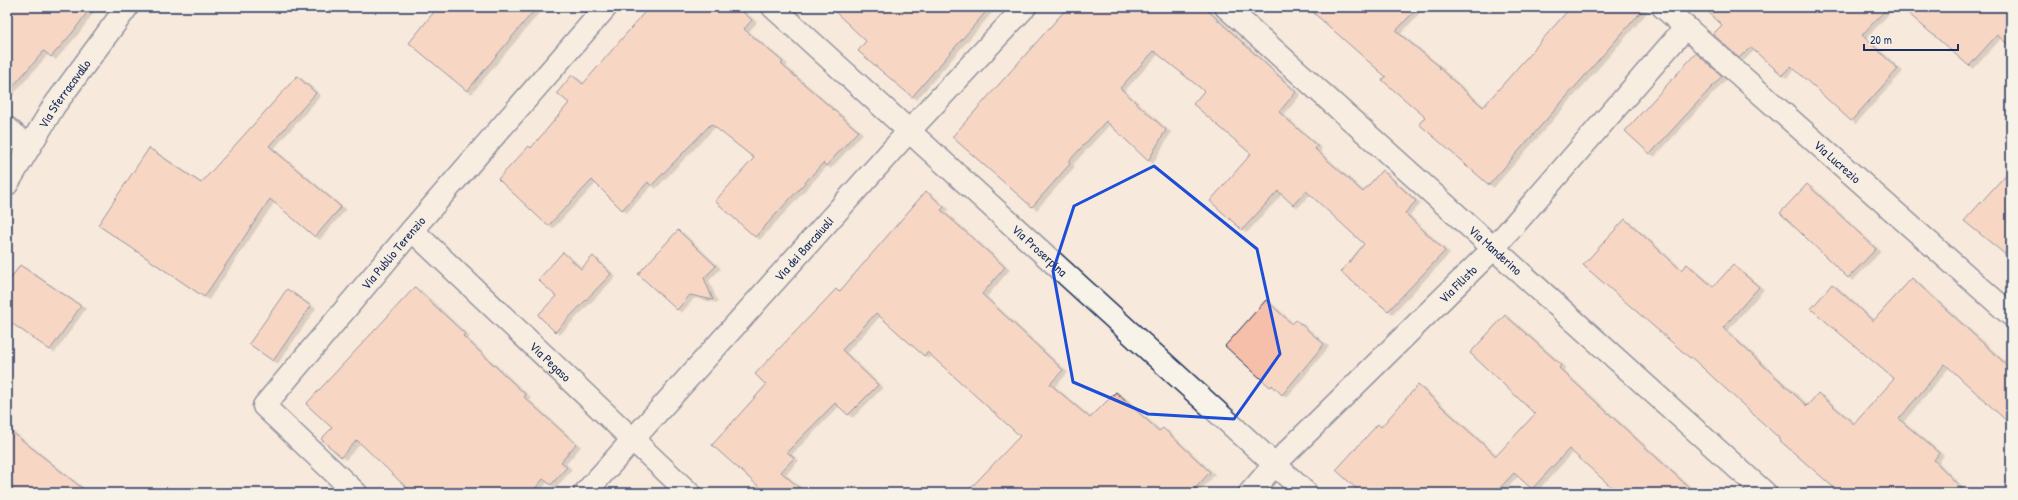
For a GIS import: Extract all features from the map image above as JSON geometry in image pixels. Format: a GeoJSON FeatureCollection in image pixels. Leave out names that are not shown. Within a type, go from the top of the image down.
{"type":"FeatureCollection","features":[{"type":"Feature","properties":{"kind":"street","name":"Via Sferracavallo"},"geometry":{"type":"LineString","coordinates":[[7,184],[54,106],[127,7]]}},
{"type":"Feature","properties":{"kind":"street","name":"Via Publio Terenzio"},"geometry":{"type":"LineString","coordinates":[[356,493],[264,406],[412,230],[606,7]]}},
{"type":"Feature","properties":{"kind":"street","name":"Via Proserpina"},"geometry":{"type":"LineString","coordinates":[[773,7],[1306,493]]}},
{"type":"Feature","properties":{"kind":"street","name":"Via dei Barcaiuoli"},"geometry":{"type":"LineString","coordinates":[[585,493],[909,131],[1025,7]]}},
{"type":"Feature","properties":{"kind":"street","name":"Via Manderino"},"geometry":{"type":"LineString","coordinates":[[1226,7],[1765,493]]}},
{"type":"Feature","properties":{"kind":"street","name":"Via Lucrezio"},"geometry":{"type":"LineString","coordinates":[[1663,7],[2011,315]]}},
{"type":"Feature","properties":{"kind":"street","name":"Via Filisto"},"geometry":{"type":"LineString","coordinates":[[1250,493],[1275,464],[1494,248],[1686,27]]}},
{"type":"Feature","properties":{"kind":"street"},"geometry":{"type":"LineString","coordinates":[[7,128],[29,147]]}},
{"type":"Feature","properties":{"kind":"street","name":"Via Pegaso"},"geometry":{"type":"LineString","coordinates":[[412,230],[689,493]]}},
{"type":"Feature","properties":{"kind":"highlighted area"},"geometry":{"type":"Polygon","coordinates":[[[1154,166],[1257,249],[1280,354],[1234,419],[1148,414],[1073,382],[1053,271],[1074,206],[1154,166]]]}},
{"type":"Feature","properties":{"kind":"building"},"geometry":{"type":"Polygon","coordinates":[[[7,7],[91,7],[73,32],[51,57],[44,51],[7,93],[7,7]]]}},
{"type":"Feature","properties":{"kind":"building"},"geometry":{"type":"Polygon","coordinates":[[[438,7],[537,7],[467,91],[409,43],[438,7]]]}},
{"type":"Feature","properties":{"kind":"building"},"geometry":{"type":"Polygon","coordinates":[[[649,7],[737,7],[752,20],[744,29],[783,62],[781,64],[858,131],[826,166],[823,163],[755,237],[715,201],[754,158],[711,124],[651,186],[648,182],[622,210],[592,180],[548,226],[498,179],[529,146],[531,148],[569,103],[557,93],[572,75],[583,84],[649,7]]]}},
{"type":"Feature","properties":{"kind":"building"},"geometry":{"type":"Polygon","coordinates":[[[830,7],[990,7],[912,97],[858,51],[866,41],[830,7]]]}},
{"type":"Feature","properties":{"kind":"building"},"geometry":{"type":"Polygon","coordinates":[[[1068,7],[1204,7],[1296,92],[1279,112],[1317,146],[1315,149],[1363,192],[1382,170],[1416,201],[1405,213],[1445,251],[1388,311],[1341,272],[1364,244],[1306,191],[1293,205],[1278,191],[1242,230],[1210,201],[1251,154],[1193,104],[1204,91],[1154,51],[1120,88],[1166,130],[1148,161],[1106,121],[1068,162],[1070,164],[1032,207],[952,137],[1068,7]]]}},
{"type":"Feature","properties":{"kind":"building"},"geometry":{"type":"Polygon","coordinates":[[[1307,7],[1418,7],[1396,31],[1440,67],[1439,68],[1483,107],[1571,7],[1645,7],[1489,185],[1419,124],[1425,117],[1382,80],[1386,77],[1307,7]]]}},
{"type":"Feature","properties":{"kind":"building"},"geometry":{"type":"Polygon","coordinates":[[[1703,7],[1888,7],[1862,35],[1898,69],[1851,121],[1791,66],[1782,75],[1750,47],[1739,58],[1713,34],[1722,25],[1703,7]]]}},
{"type":"Feature","properties":{"kind":"building"},"geometry":{"type":"Polygon","coordinates":[[[1901,7],[2011,7],[2011,47],[1997,35],[1969,66],[1901,7]]]}},
{"type":"Feature","properties":{"kind":"building"},"geometry":{"type":"Polygon","coordinates":[[[1696,53],[1722,76],[1650,154],[1625,131],[1696,53]]]}},
{"type":"Feature","properties":{"kind":"building"},"geometry":{"type":"Polygon","coordinates":[[[297,76],[316,93],[269,146],[341,207],[315,237],[270,199],[204,297],[98,225],[149,148],[201,183],[297,76]]]}},
{"type":"Feature","properties":{"kind":"building"},"geometry":{"type":"Polygon","coordinates":[[[2011,169],[2011,259],[1964,221],[2011,169]]]}},
{"type":"Feature","properties":{"kind":"building"},"geometry":{"type":"Polygon","coordinates":[[[1807,184],[1876,249],[1848,278],[1780,213],[1807,184]]]}},
{"type":"Feature","properties":{"kind":"building"},"geometry":{"type":"Polygon","coordinates":[[[926,191],[944,207],[941,210],[1005,267],[982,294],[1063,370],[1050,384],[1090,418],[1116,392],[1159,431],[1163,428],[1210,472],[1191,493],[966,493],[1020,436],[927,352],[924,356],[876,313],[842,350],[878,385],[848,415],[835,403],[787,452],[794,458],[781,472],[805,493],[766,493],[712,445],[766,385],[755,374],[836,289],[839,292],[926,191]]]}},
{"type":"Feature","properties":{"kind":"building"},"geometry":{"type":"Polygon","coordinates":[[[1625,219],[1681,270],[1687,264],[1713,287],[1733,265],[1759,287],[1723,328],[1807,406],[1818,393],[1854,424],[1894,379],[1811,309],[1832,284],[1873,321],[1912,278],[2011,369],[2011,425],[1945,364],[1899,419],[1939,453],[1934,460],[1966,493],[1840,493],[1778,439],[1779,438],[1691,357],[1690,358],[1583,265],[1625,219]]]}},
{"type":"Feature","properties":{"kind":"building"},"geometry":{"type":"Polygon","coordinates":[[[678,230],[716,266],[704,278],[713,300],[690,295],[677,310],[638,274],[678,230]]]}},
{"type":"Feature","properties":{"kind":"building"},"geometry":{"type":"Polygon","coordinates":[[[563,252],[581,269],[593,256],[611,274],[555,332],[538,315],[556,296],[538,280],[563,252]]]}},
{"type":"Feature","properties":{"kind":"building"},"geometry":{"type":"Polygon","coordinates":[[[20,265],[81,306],[50,350],[7,320],[7,284],[20,265]]]}},
{"type":"Feature","properties":{"kind":"building"},"geometry":{"type":"Polygon","coordinates":[[[415,287],[465,334],[463,336],[526,395],[524,397],[576,444],[561,462],[567,467],[551,485],[543,479],[531,493],[412,493],[357,440],[341,457],[321,439],[332,428],[306,404],[415,287]]]}},
{"type":"Feature","properties":{"kind":"building"},"geometry":{"type":"Polygon","coordinates":[[[287,289],[311,306],[273,361],[249,344],[287,289]]]}},
{"type":"Feature","properties":{"kind":"building"},"geometry":{"type":"Polygon","coordinates":[[[1266,300],[1292,324],[1296,320],[1324,344],[1282,395],[1272,385],[1270,387],[1225,346],[1266,300]]]}},
{"type":"Feature","properties":{"kind":"building"},"geometry":{"type":"Polygon","coordinates":[[[1505,315],[1561,365],[1559,368],[1695,493],[1618,493],[1569,449],[1532,489],[1514,473],[1495,493],[1361,493],[1336,470],[1378,424],[1381,427],[1418,385],[1496,456],[1535,414],[1470,353],[1505,315]]]}},
{"type":"Feature","properties":{"kind":"building"},"geometry":{"type":"Polygon","coordinates":[[[7,428],[88,493],[7,493],[7,428]]]}}]}
